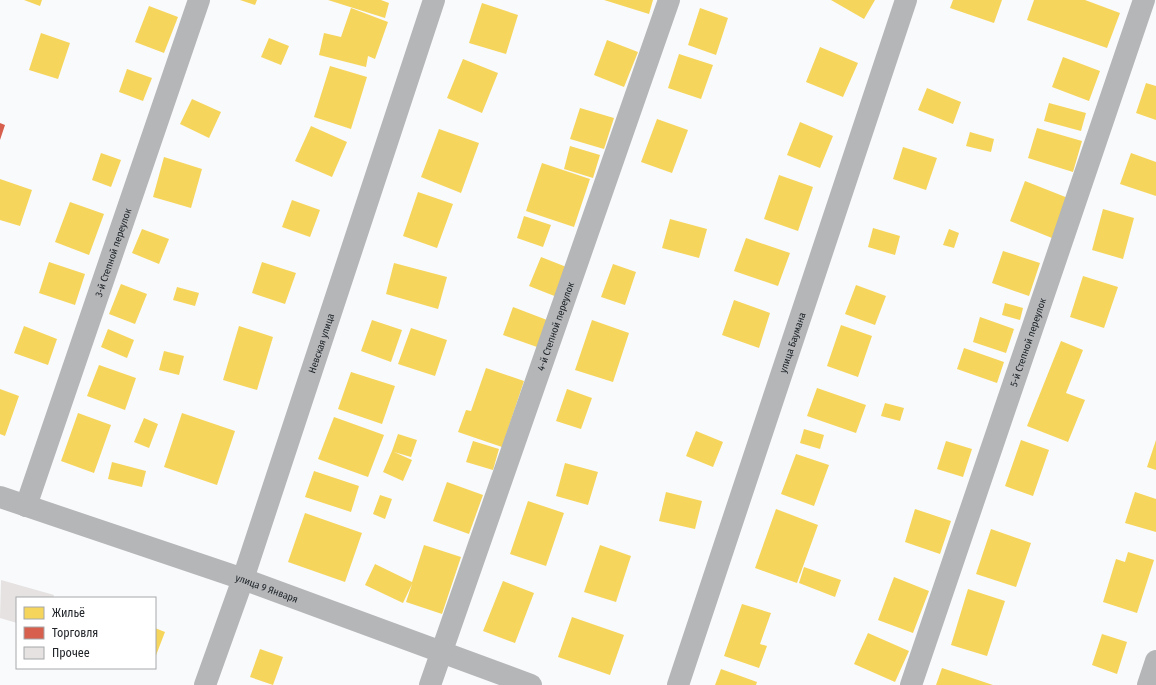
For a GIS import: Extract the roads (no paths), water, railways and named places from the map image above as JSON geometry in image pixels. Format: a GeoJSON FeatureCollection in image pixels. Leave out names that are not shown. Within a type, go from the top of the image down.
{"type":"FeatureCollection","features":[{"type":"Feature","properties":{"kind":"street","name":"3-й Степной переулок"},"geometry":{"type":"LineString","coordinates":[[26,506],[199,0]]}},
{"type":"Feature","properties":{"kind":"street","name":"Невская улица"},"geometry":{"type":"LineString","coordinates":[[205,685],[243,579],[434,0]]}},
{"type":"Feature","properties":{"kind":"street","name":"4-й Степной переулок"},"geometry":{"type":"LineString","coordinates":[[430,685],[669,0]]}},
{"type":"Feature","properties":{"kind":"street","name":"улица Баумана"},"geometry":{"type":"LineString","coordinates":[[678,685],[906,0]]}},
{"type":"Feature","properties":{"kind":"street","name":"5-й Степной переулок"},"geometry":{"type":"LineString","coordinates":[[911,685],[1144,0]]}},
{"type":"Feature","properties":{"kind":"street","name":"улица 9 Января"},"geometry":{"type":"LineString","coordinates":[[0,497],[243,579],[531,685]]}},
{"type":"Feature","properties":{"kind":"street"},"geometry":{"type":"LineString","coordinates":[[1148,685],[1156,661]]}}]}
